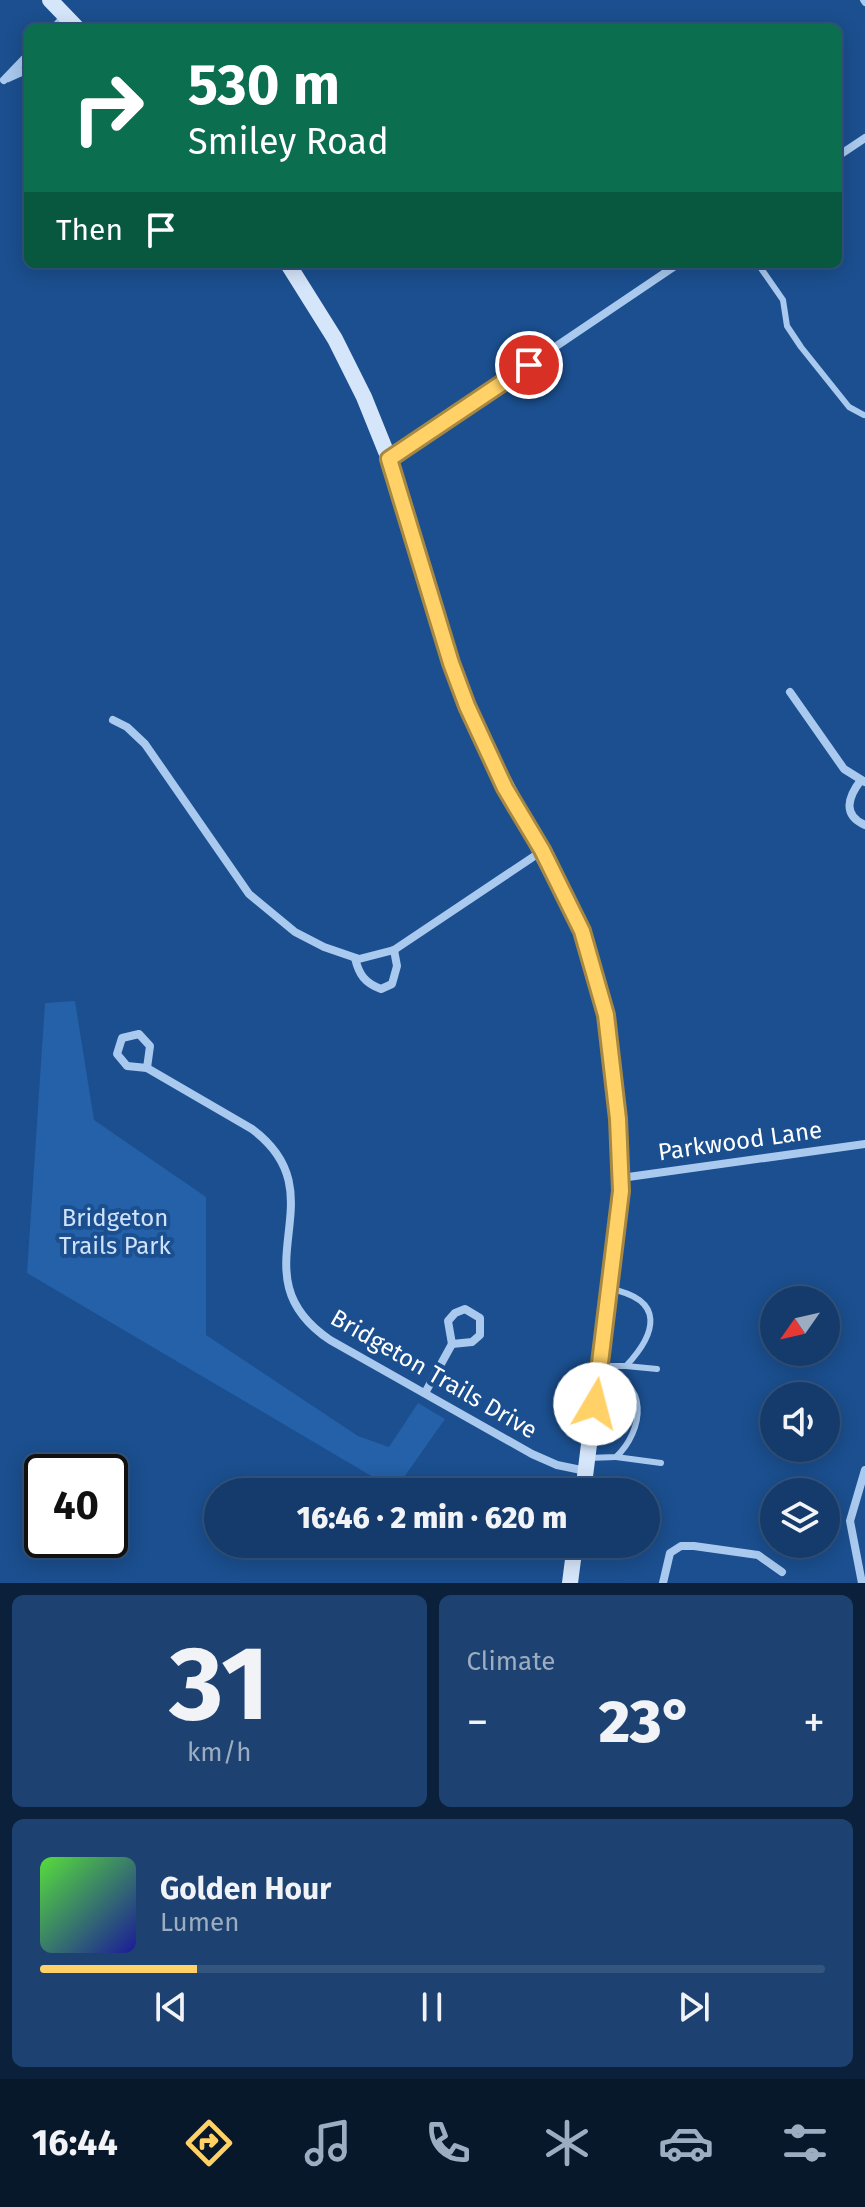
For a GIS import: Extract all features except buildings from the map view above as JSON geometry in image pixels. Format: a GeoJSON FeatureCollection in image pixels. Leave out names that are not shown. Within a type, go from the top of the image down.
{"type":"FeatureCollection","features":[{"type":"Feature","properties":{"kind":"street"},"geometry":{"type":"LineString","coordinates":[[50,0],[65,24]]}},
{"type":"Feature","properties":{"kind":"street"},"geometry":{"type":"LineString","coordinates":[[2,82],[24,59]]}},
{"type":"Feature","properties":{"kind":"street"},"geometry":{"type":"LineString","coordinates":[[2,82],[24,71]]}},
{"type":"Feature","properties":{"kind":"street"},"geometry":{"type":"LineString","coordinates":[[842,153],[865,138]]}},
{"type":"Feature","properties":{"kind":"street"},"geometry":{"type":"LineString","coordinates":[[291,268],[335,339],[389,459],[451,663],[476,728],[582,931],[606,1015],[621,1178],[611,1289],[585,1478]]}},
{"type":"Feature","properties":{"kind":"street"},"geometry":{"type":"LineString","coordinates":[[389,459],[672,268]]}},
{"type":"Feature","properties":{"kind":"street"},"geometry":{"type":"LineString","coordinates":[[790,692],[835,758],[850,774],[863,781],[851,794],[849,808],[856,821],[865,825]]}},
{"type":"Feature","properties":{"kind":"street"},"geometry":{"type":"LineString","coordinates":[[113,720],[127,727],[145,744],[249,894],[295,932],[355,958],[394,950],[542,850]]}},
{"type":"Feature","properties":{"kind":"street"},"geometry":{"type":"LineString","coordinates":[[355,958],[361,976],[370,985],[381,989],[392,984],[397,966],[394,950]]}},
{"type":"Feature","properties":{"kind":"street","name":"Bridgeton Trails Drive"},"geometry":{"type":"LineString","coordinates":[[147,1068],[151,1051],[144,1036],[132,1033],[122,1038],[117,1054],[123,1063],[147,1068],[268,1140],[280,1157],[293,1194],[284,1266],[289,1290],[300,1314],[330,1340],[532,1454],[557,1465],[587,1465]]}},
{"type":"Feature","properties":{"kind":"street","name":"Parkwood Lane"},"geometry":{"type":"LineString","coordinates":[[621,1178],[865,1144]]}},
{"type":"Feature","properties":{"kind":"street"},"geometry":{"type":"LineString","coordinates":[[425,1393],[452,1344],[447,1326],[450,1316],[465,1309],[476,1313],[482,1323],[480,1335],[472,1342],[452,1344]]}},
{"type":"Feature","properties":{"kind":"street"},"geometry":{"type":"LineString","coordinates":[[862,1583],[850,1521],[865,1470]]}},
{"type":"Feature","properties":{"kind":"street"},"geometry":{"type":"LineString","coordinates":[[663,1583],[670,1553],[681,1546],[758,1555],[782,1572]]}},
{"type":"Feature","properties":{"kind":"street"},"geometry":{"type":"LineString","coordinates":[[570,1583],[573,1558]]}},
{"type":"Feature","properties":{"kind":"lane"},"geometry":{"type":"LineString","coordinates":[[761,268],[783,300],[787,326],[801,347],[849,407],[864,415]]}},
{"type":"Feature","properties":{"kind":"lane"},"geometry":{"type":"LineString","coordinates":[[611,1289],[634,1298],[647,1308],[653,1320],[650,1334],[626,1366]]}},
{"type":"Feature","properties":{"kind":"lane"},"geometry":{"type":"LineString","coordinates":[[600,1371],[626,1366],[657,1369]]}},
{"type":"Feature","properties":{"kind":"lane"},"geometry":{"type":"LineString","coordinates":[[600,1371],[623,1380],[637,1399],[636,1431],[616,1457]]}},
{"type":"Feature","properties":{"kind":"lane"},"geometry":{"type":"LineString","coordinates":[[587,1465],[616,1457],[661,1463]]}},
{"type":"Feature","properties":{"kind":"green space","name":"Bridgeton Trails Park"},"geometry":{"type":"Polygon","coordinates":[[[75,1001],[94,1120],[206,1197],[206,1335],[358,1436],[389,1447],[418,1403],[445,1419],[403,1478],[375,1478],[27,1273],[45,1003],[75,1001]]]}},
{"type":"Feature","properties":{"kind":"route"},"geometry":{"type":"LineString","coordinates":[[529,365],[389,459],[467,706],[505,788],[542,850],[582,931],[606,1015],[618,1119],[621,1191],[595,1404]]}}]}
